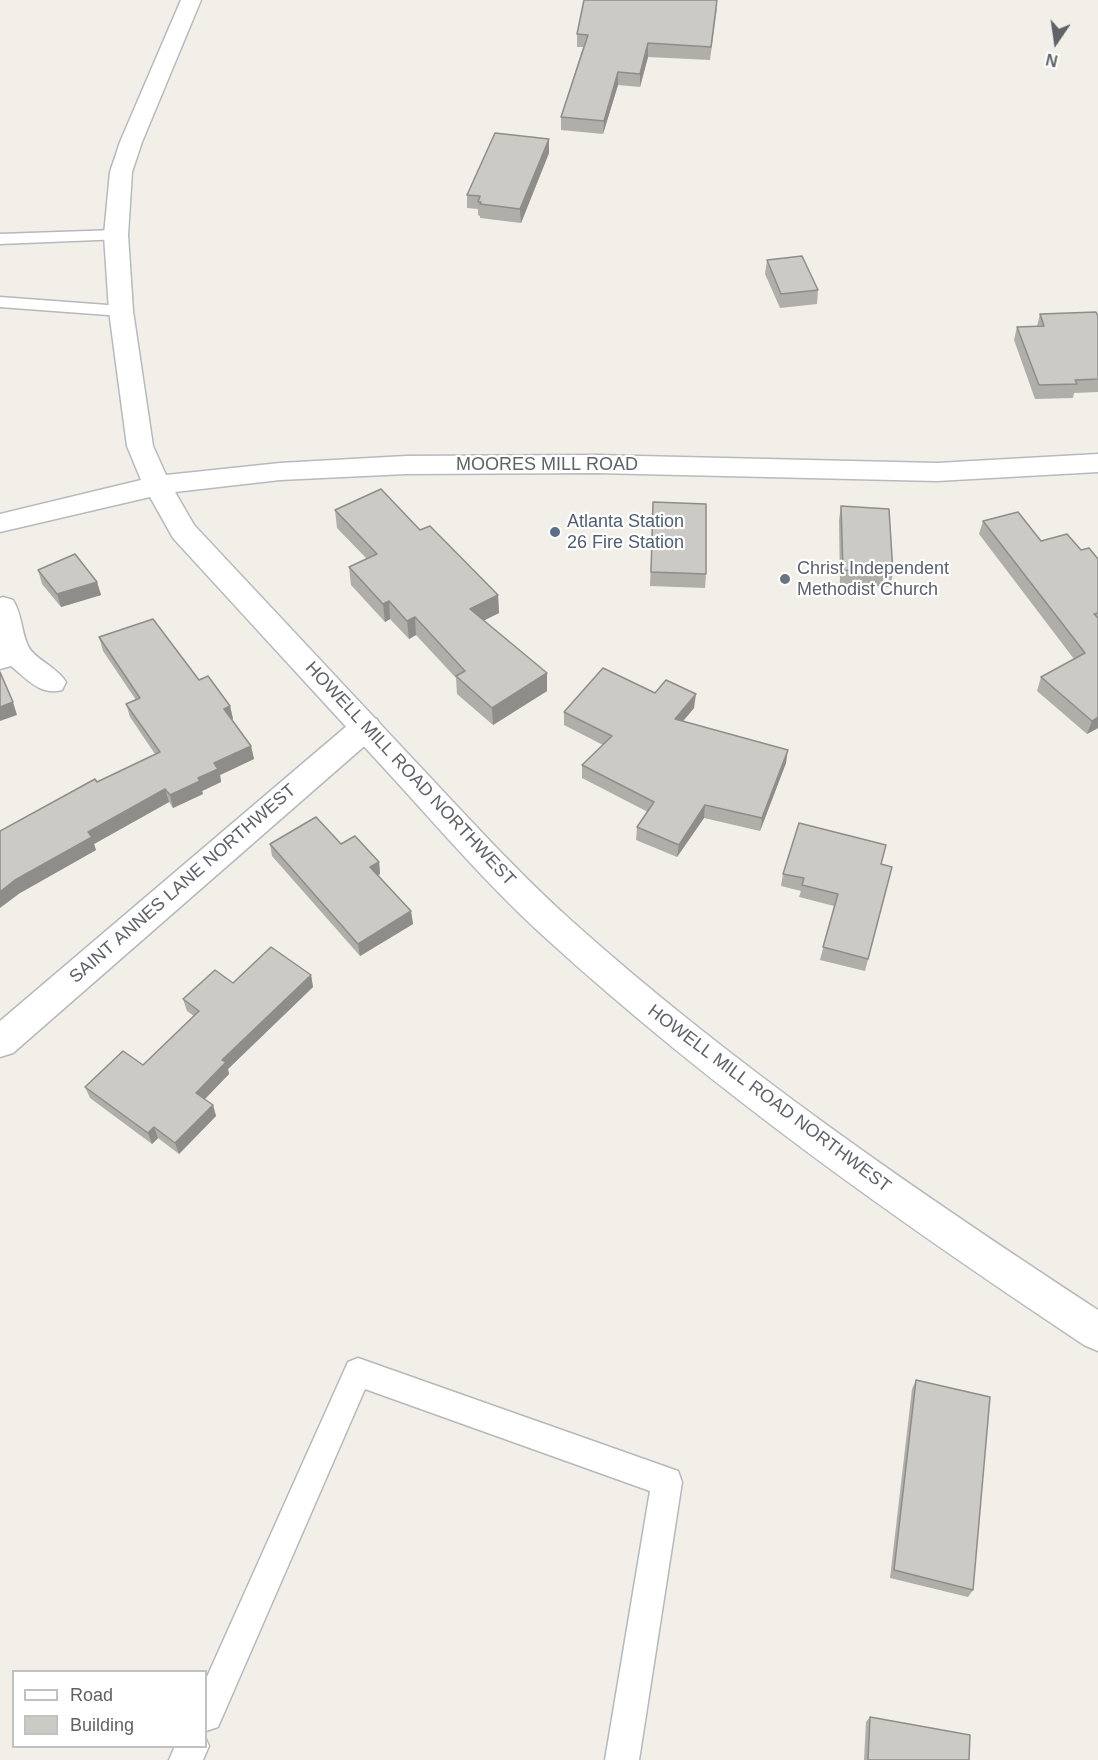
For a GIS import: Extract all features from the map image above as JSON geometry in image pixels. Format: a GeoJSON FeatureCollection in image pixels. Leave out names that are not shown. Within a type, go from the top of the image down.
{"type":"FeatureCollection","features":[{"type":"Feature","properties":{"kind":"main road","name":"HOWELL MILL ROAD NORTHWEST"},"geometry":{"type":"LineString","coordinates":[[191,0],[131,141],[121,172],[116,235],[121,311],[140,446],[158,487],[183,531],[460,831],[559,930],[656,1016],[783,1112],[975,1251],[1098,1332]]}},
{"type":"Feature","properties":{"kind":"main road","name":"MOORES MILL ROAD"},"geometry":{"type":"LineString","coordinates":[[0,523],[158,487],[264,473],[417,466],[651,465],[939,472],[1098,463]]}},
{"type":"Feature","properties":{"kind":"main road"},"geometry":{"type":"LineString","coordinates":[[3,606],[7,655],[51,682]]}},
{"type":"Feature","properties":{"kind":"main road","name":"SAINT ANNES LANE NORTHWEST"},"geometry":{"type":"LineString","coordinates":[[0,1042],[366,727]]}},
{"type":"Feature","properties":{"kind":"lane"},"geometry":{"type":"LineString","coordinates":[[0,239],[116,235]]}},
{"type":"Feature","properties":{"kind":"lane"},"geometry":{"type":"LineString","coordinates":[[0,303],[121,311]]}},
{"type":"Feature","properties":{"kind":"lane"},"geometry":{"type":"LineString","coordinates":[[207,1713],[358,1372],[667,1482],[622,1760]]}},
{"type":"Feature","properties":{"kind":"building"},"geometry":{"type":"Polygon","coordinates":[[[584,0],[717,0],[711,47],[648,43],[640,74],[618,72],[604,121],[561,117],[588,35],[577,34],[584,0]]]}},
{"type":"Feature","properties":{"kind":"building"},"geometry":{"type":"Polygon","coordinates":[[[495,133],[549,139],[520,209],[480,204],[481,202],[478,202],[480,196],[467,195],[495,133]]]}},
{"type":"Feature","properties":{"kind":"building"},"geometry":{"type":"Polygon","coordinates":[[[802,256],[818,290],[781,294],[767,260],[802,256]]]}},
{"type":"Feature","properties":{"kind":"building"},"geometry":{"type":"Polygon","coordinates":[[[1096,312],[1098,316],[1098,379],[1075,380],[1077,384],[1039,385],[1017,327],[1044,326],[1040,314],[1096,312]]]}},
{"type":"Feature","properties":{"kind":"building"},"geometry":{"type":"Polygon","coordinates":[[[381,489],[420,530],[430,526],[498,595],[470,609],[547,673],[492,708],[456,676],[465,671],[415,617],[407,621],[389,601],[383,604],[349,567],[377,554],[335,510],[381,489]]]}},
{"type":"Feature","properties":{"kind":"building"},"geometry":{"type":"Polygon","coordinates":[[[653,502],[706,504],[706,574],[651,572],[653,502]]]}},
{"type":"Feature","properties":{"kind":"building"},"geometry":{"type":"Polygon","coordinates":[[[841,506],[889,509],[893,573],[843,570],[841,506]]]}},
{"type":"Feature","properties":{"kind":"building"},"geometry":{"type":"Polygon","coordinates":[[[1018,512],[1041,541],[1067,534],[1081,550],[1089,548],[1098,559],[1098,613],[1094,614],[1098,618],[1098,717],[1092,721],[1041,677],[1085,653],[983,521],[1018,512]]]}},
{"type":"Feature","properties":{"kind":"building"},"geometry":{"type":"Polygon","coordinates":[[[75,554],[97,582],[57,594],[38,570],[75,554]]]}},
{"type":"Feature","properties":{"kind":"building"},"geometry":{"type":"Polygon","coordinates":[[[153,619],[199,680],[208,676],[230,706],[224,709],[251,746],[214,763],[218,769],[198,778],[200,781],[170,795],[165,789],[88,832],[92,837],[15,880],[0,892],[0,831],[95,779],[97,782],[160,752],[126,704],[140,698],[99,637],[153,619]]]}},
{"type":"Feature","properties":{"kind":"building"},"geometry":{"type":"Polygon","coordinates":[[[603,668],[655,693],[666,680],[696,694],[675,719],[788,750],[762,818],[705,805],[679,845],[637,827],[654,802],[582,765],[612,736],[564,712],[603,668]]]}},
{"type":"Feature","properties":{"kind":"building"},"geometry":{"type":"Polygon","coordinates":[[[0,672],[13,702],[0,707],[0,672]]]}},
{"type":"Feature","properties":{"kind":"building"},"geometry":{"type":"Polygon","coordinates":[[[316,817],[341,844],[355,836],[379,862],[370,867],[411,911],[358,944],[270,844],[316,817]]]}},
{"type":"Feature","properties":{"kind":"building"},"geometry":{"type":"Polygon","coordinates":[[[799,823],[886,845],[881,864],[892,867],[868,959],[823,947],[838,894],[802,885],[804,878],[783,874],[799,823]]]}},
{"type":"Feature","properties":{"kind":"building"},"geometry":{"type":"Polygon","coordinates":[[[271,947],[311,975],[222,1060],[226,1062],[196,1093],[213,1105],[175,1143],[154,1127],[148,1133],[85,1087],[123,1051],[143,1065],[199,1011],[183,999],[215,970],[233,983],[271,947]]]}},
{"type":"Feature","properties":{"kind":"building"},"geometry":{"type":"Polygon","coordinates":[[[916,1380],[990,1397],[973,1590],[894,1570],[916,1380]]]}},
{"type":"Feature","properties":{"kind":"building"},"geometry":{"type":"Polygon","coordinates":[[[870,1717],[970,1735],[969,1760],[868,1760],[870,1717]]]}},
{"type":"Feature","properties":{"kind":"place","name":"Atlanta Station 26 Fire Station"},"geometry":{"type":"Point","coordinates":[555,532]}},
{"type":"Feature","properties":{"kind":"place","name":"Christ Independent Methodist Church"},"geometry":{"type":"Point","coordinates":[785,579]}}]}
